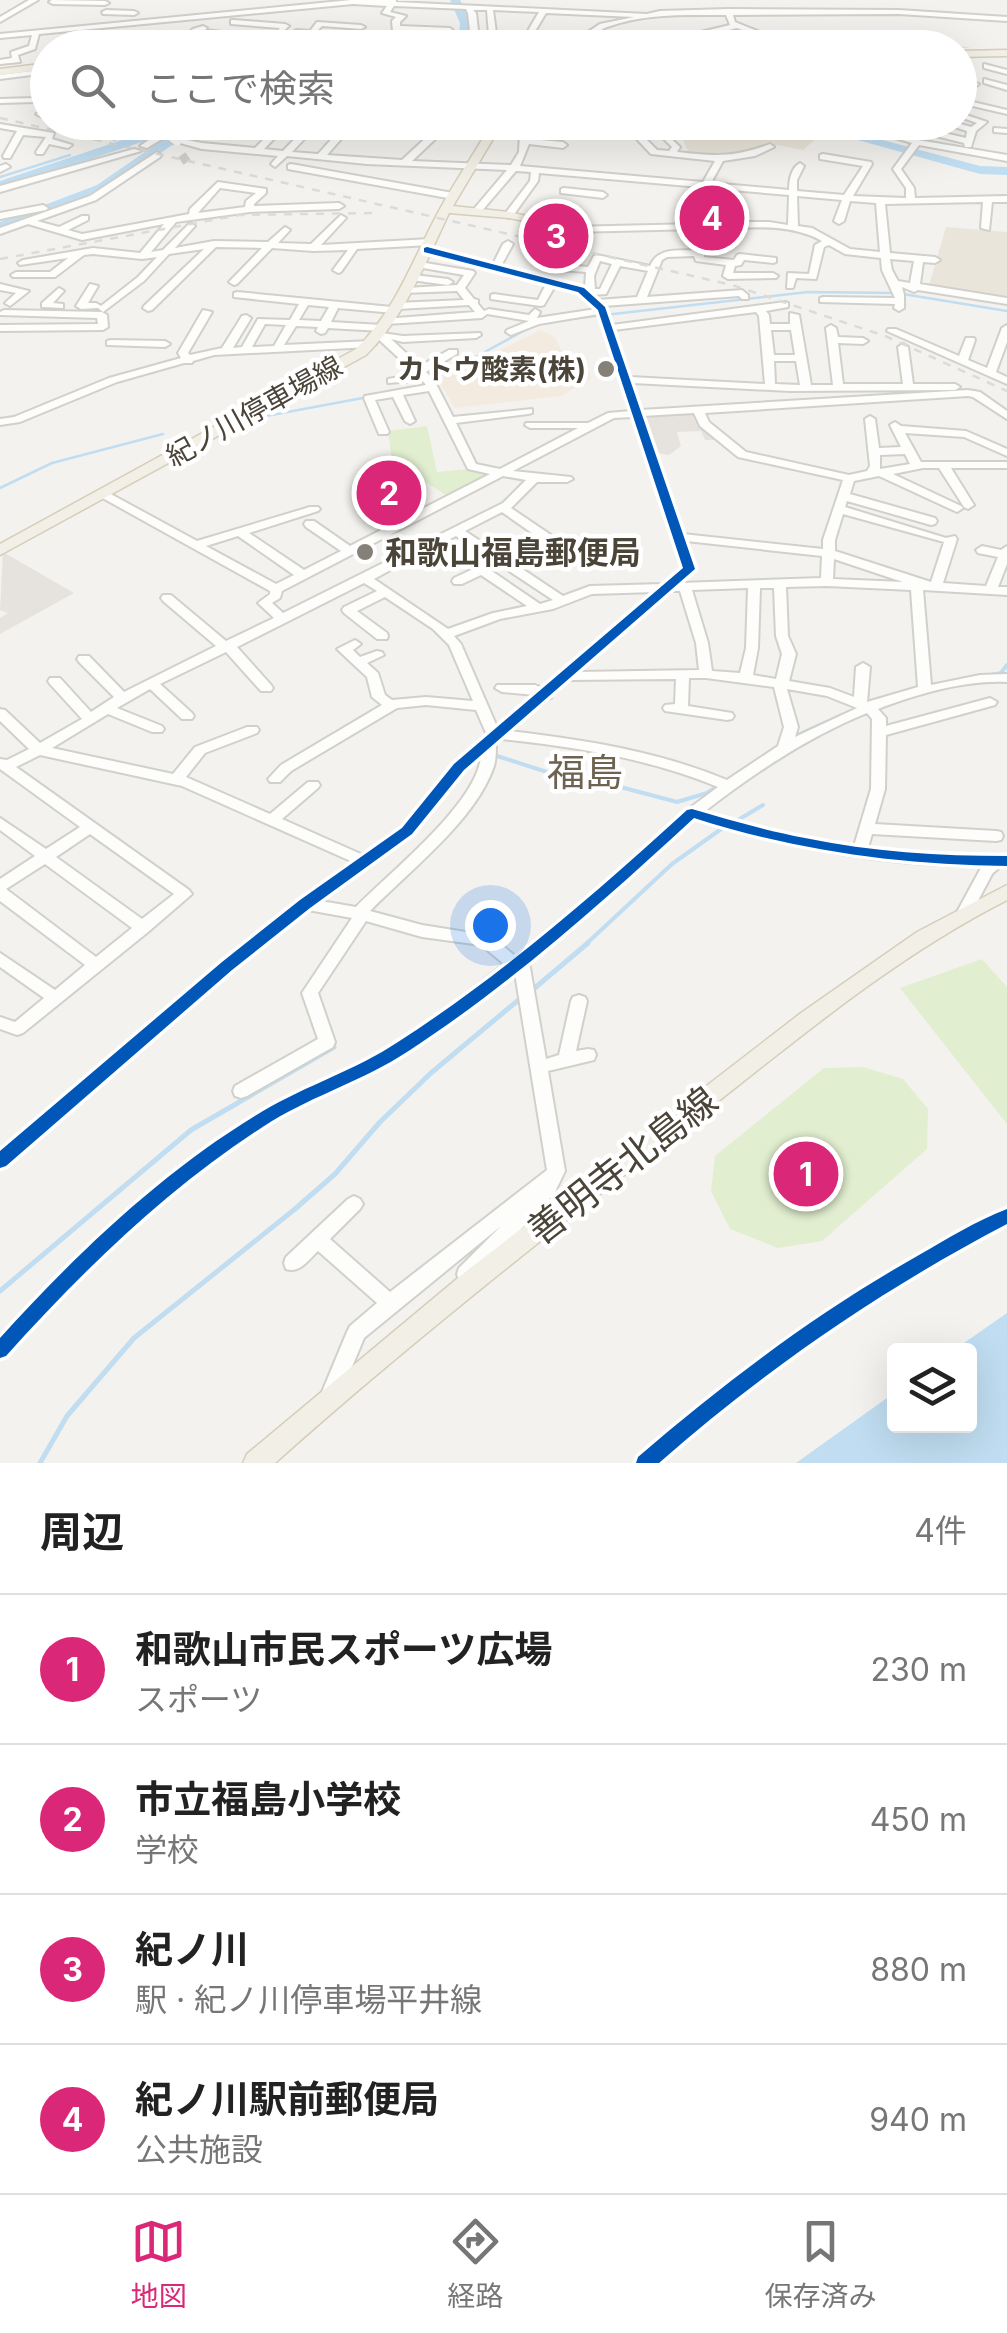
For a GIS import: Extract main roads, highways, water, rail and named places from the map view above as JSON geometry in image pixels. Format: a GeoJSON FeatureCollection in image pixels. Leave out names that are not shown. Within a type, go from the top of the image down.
{"type":"FeatureCollection","features":[{"type":"Feature","properties":{"kind":"main road"},"geometry":{"type":"LineString","coordinates":[[977,52],[1007,52]]}},
{"type":"Feature","properties":{"kind":"main road"},"geometry":{"type":"LineString","coordinates":[[0,71],[30,68]]}},
{"type":"Feature","properties":{"kind":"main road","name":"紀ノ川停車場線"},"geometry":{"type":"LineString","coordinates":[[0,550],[341,365],[385,324],[413,278],[449,202],[488,140]]}},
{"type":"Feature","properties":{"kind":"main road"},"geometry":{"type":"LineString","coordinates":[[449,202],[478,212],[572,229]]}},
{"type":"Feature","properties":{"kind":"main road","name":"善明寺北島線"},"geometry":{"type":"LineString","coordinates":[[256,1463],[330,1396],[418,1325],[882,964],[965,912],[1007,892]]}},
{"type":"Feature","properties":{"kind":"water"},"geometry":{"type":"Polygon","coordinates":[[[1007,1313],[1007,1463],[796,1463],[887,1398],[887,1433],[977,1433],[977,1343],[964,1343],[1007,1313]]]}},
{"type":"Feature","properties":{"kind":"waterway"},"geometry":{"type":"LineString","coordinates":[[455,0],[467,30]]}},
{"type":"Feature","properties":{"kind":"waterway"},"geometry":{"type":"LineString","coordinates":[[0,185],[135,140]]}},
{"type":"Feature","properties":{"kind":"waterway"},"geometry":{"type":"LineString","coordinates":[[0,227],[102,188],[171,140]]}},
{"type":"Feature","properties":{"kind":"waterway"},"geometry":{"type":"LineString","coordinates":[[867,140],[980,170],[1007,171]]}},
{"type":"Feature","properties":{"kind":"waterway"},"geometry":{"type":"LineString","coordinates":[[0,177],[70,155]]}},
{"type":"Feature","properties":{"kind":"waterway"},"geometry":{"type":"LineString","coordinates":[[0,219],[43,213]]}},
{"type":"Feature","properties":{"kind":"waterway"},"geometry":{"type":"LineString","coordinates":[[560,320],[808,292],[894,293]]}},
{"type":"Feature","properties":{"kind":"waterway"},"geometry":{"type":"LineString","coordinates":[[903,294],[1007,311]]}},
{"type":"Feature","properties":{"kind":"waterway"},"geometry":{"type":"LineString","coordinates":[[430,382],[527,329]]}},
{"type":"Feature","properties":{"kind":"waterway"},"geometry":{"type":"LineString","coordinates":[[250,419],[368,397]]}},
{"type":"Feature","properties":{"kind":"waterway"},"geometry":{"type":"LineString","coordinates":[[0,488],[52,463],[163,434]]}},
{"type":"Feature","properties":{"kind":"waterway"},"geometry":{"type":"LineString","coordinates":[[991,675],[1001,673],[1007,665]]}},
{"type":"Feature","properties":{"kind":"waterway"},"geometry":{"type":"LineString","coordinates":[[791,738],[842,715]]}},
{"type":"Feature","properties":{"kind":"waterway"},"geometry":{"type":"LineString","coordinates":[[491,754],[578,782],[598,781],[677,802],[707,793],[721,784]]}},
{"type":"Feature","properties":{"kind":"waterway"},"geometry":{"type":"LineString","coordinates":[[733,823],[763,805]]}},
{"type":"Feature","properties":{"kind":"waterway"},"geometry":{"type":"LineString","coordinates":[[585,945],[672,864],[724,827]]}},
{"type":"Feature","properties":{"kind":"waterway"},"geometry":{"type":"LineString","coordinates":[[374,890],[407,859]]}},
{"type":"Feature","properties":{"kind":"waterway"},"geometry":{"type":"LineString","coordinates":[[530,992],[588,943]]}},
{"type":"Feature","properties":{"kind":"waterway"},"geometry":{"type":"LineString","coordinates":[[40,1463],[67,1416],[134,1338],[335,1174],[380,1122],[431,1073],[522,997]]}},
{"type":"Feature","properties":{"kind":"waterway"},"geometry":{"type":"LineString","coordinates":[[0,1291],[191,1130],[334,1047],[332,1041]]}},
{"type":"Feature","properties":{"kind":"tunnel"},"geometry":{"type":"LineString","coordinates":[[181,161],[188,156]]}},
{"type":"Feature","properties":{"kind":"railway"},"geometry":{"type":"LineString","coordinates":[[0,118],[30,125]]}},
{"type":"Feature","properties":{"kind":"railway"},"geometry":{"type":"LineString","coordinates":[[96,140],[732,285],[885,336],[1007,391]]}},
{"type":"Feature","properties":{"kind":"railway"},"geometry":{"type":"LineString","coordinates":[[0,259],[240,215],[373,213]]}},
{"type":"Feature","properties":{"kind":"place","name":"紀ノ川駅前郵便局"},"geometry":{"type":"Point","coordinates":[712,218]}},
{"type":"Feature","properties":{"kind":"place","name":"紀ノ川"},"geometry":{"type":"Point","coordinates":[556,236]}},
{"type":"Feature","properties":{"kind":"place","name":"カトウ酸素(株)"},"geometry":{"type":"Point","coordinates":[606,369]}},
{"type":"Feature","properties":{"kind":"place","name":"市立福島小学校"},"geometry":{"type":"Point","coordinates":[389,493]}},
{"type":"Feature","properties":{"kind":"place","name":"和歌山福島郵便局"},"geometry":{"type":"Point","coordinates":[365,552]}},
{"type":"Feature","properties":{"kind":"place","name":"和歌山市民スポーツ広場"},"geometry":{"type":"Point","coordinates":[806,1174]}},
{"type":"Feature","properties":{"kind":"district","name":"福島"},"geometry":{"type":"Point","coordinates":[585,772]}}]}
